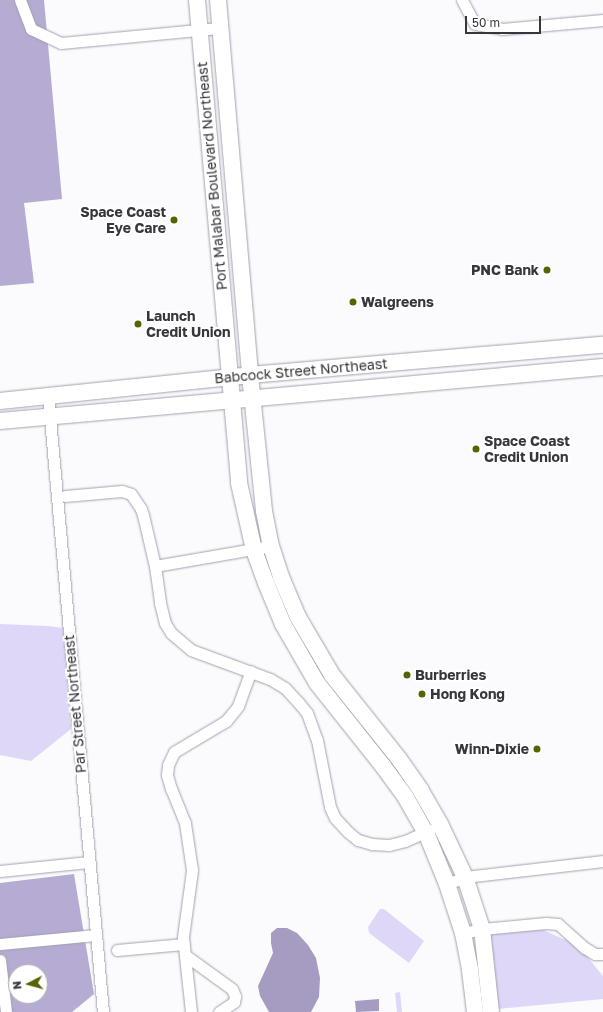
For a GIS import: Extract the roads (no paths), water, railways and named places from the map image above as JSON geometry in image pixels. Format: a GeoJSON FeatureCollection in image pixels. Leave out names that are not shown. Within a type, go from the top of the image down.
{"type":"FeatureCollection","features":[{"type":"Feature","properties":{"kind":"street"},"geometry":{"type":"LineString","coordinates":[[20,0],[32,29],[61,43],[221,28]]}},
{"type":"Feature","properties":{"kind":"street","name":"Port Malabar Boulevard Northeast"},"geometry":{"type":"LineString","coordinates":[[197,0],[239,483],[254,550],[283,624],[317,683],[383,766],[406,798],[425,832],[447,884],[463,933],[470,970],[475,1012]]}},
{"type":"Feature","properties":{"kind":"street","name":"Port Malabar Boulevard Northeast"},"geometry":{"type":"LineString","coordinates":[[218,0],[252,399],[264,511],[271,546],[281,577],[298,617],[332,675],[399,759],[421,791],[440,824],[464,877],[482,929],[491,1012]]}},
{"type":"Feature","properties":{"kind":"street"},"geometry":{"type":"LineString","coordinates":[[462,0],[475,24],[502,29],[603,20]]}},
{"type":"Feature","properties":{"kind":"street","name":"Babcock Street Northeast"},"geometry":{"type":"LineString","coordinates":[[0,400],[250,375],[603,345]]}},
{"type":"Feature","properties":{"kind":"street","name":"Babcock Street Northeast"},"geometry":{"type":"LineString","coordinates":[[0,421],[603,367]]}},
{"type":"Feature","properties":{"kind":"street","name":"Par Street Northeast"},"geometry":{"type":"LineString","coordinates":[[48,396],[103,1012]]}},
{"type":"Feature","properties":{"kind":"street"},"geometry":{"type":"LineString","coordinates":[[65,496],[122,491],[131,494],[141,508],[155,566],[160,603],[165,623],[171,633],[190,650],[270,679],[284,688],[307,713],[317,740],[330,807],[335,818],[348,832],[358,840],[372,844],[384,845],[405,841],[440,824]]}},
{"type":"Feature","properties":{"kind":"street"},"geometry":{"type":"LineString","coordinates":[[155,566],[271,546]]}},
{"type":"Feature","properties":{"kind":"street"},"geometry":{"type":"LineString","coordinates":[[190,1012],[184,949],[192,870],[185,823],[167,776],[169,760],[174,752],[226,721],[238,706],[251,671]]}},
{"type":"Feature","properties":{"kind":"street"},"geometry":{"type":"LineString","coordinates":[[447,884],[464,877],[603,861]]}},
{"type":"Feature","properties":{"kind":"street"},"geometry":{"type":"LineString","coordinates":[[0,871],[90,862]]}},
{"type":"Feature","properties":{"kind":"street"},"geometry":{"type":"LineString","coordinates":[[463,933],[482,929],[546,923],[558,924],[585,948],[595,954],[603,954]]}},
{"type":"Feature","properties":{"kind":"street"},"geometry":{"type":"LineString","coordinates":[[0,944],[96,935]]}},
{"type":"Feature","properties":{"kind":"street"},"geometry":{"type":"LineString","coordinates":[[118,950],[184,949],[232,990],[235,996],[234,1002],[219,1012]]}},
{"type":"Feature","properties":{"kind":"street"},"geometry":{"type":"LineString","coordinates":[[0,960],[6,1012]]}},
{"type":"Feature","properties":{"kind":"place","name":"Space Coast Eye Care"},"geometry":{"type":"Point","coordinates":[174,220]}},
{"type":"Feature","properties":{"kind":"place","name":"PNC Bank"},"geometry":{"type":"Point","coordinates":[547,270]}},
{"type":"Feature","properties":{"kind":"place","name":"Walgreens"},"geometry":{"type":"Point","coordinates":[353,302]}},
{"type":"Feature","properties":{"kind":"place","name":"Launch Credit Union"},"geometry":{"type":"Point","coordinates":[138,324]}},
{"type":"Feature","properties":{"kind":"place","name":"Space Coast Credit Union"},"geometry":{"type":"Point","coordinates":[476,449]}},
{"type":"Feature","properties":{"kind":"place","name":"Burberries"},"geometry":{"type":"Point","coordinates":[407,675]}},
{"type":"Feature","properties":{"kind":"place","name":"Hong Kong"},"geometry":{"type":"Point","coordinates":[422,694]}},
{"type":"Feature","properties":{"kind":"place","name":"Winn-Dixie"},"geometry":{"type":"Point","coordinates":[537,749]}}]}
